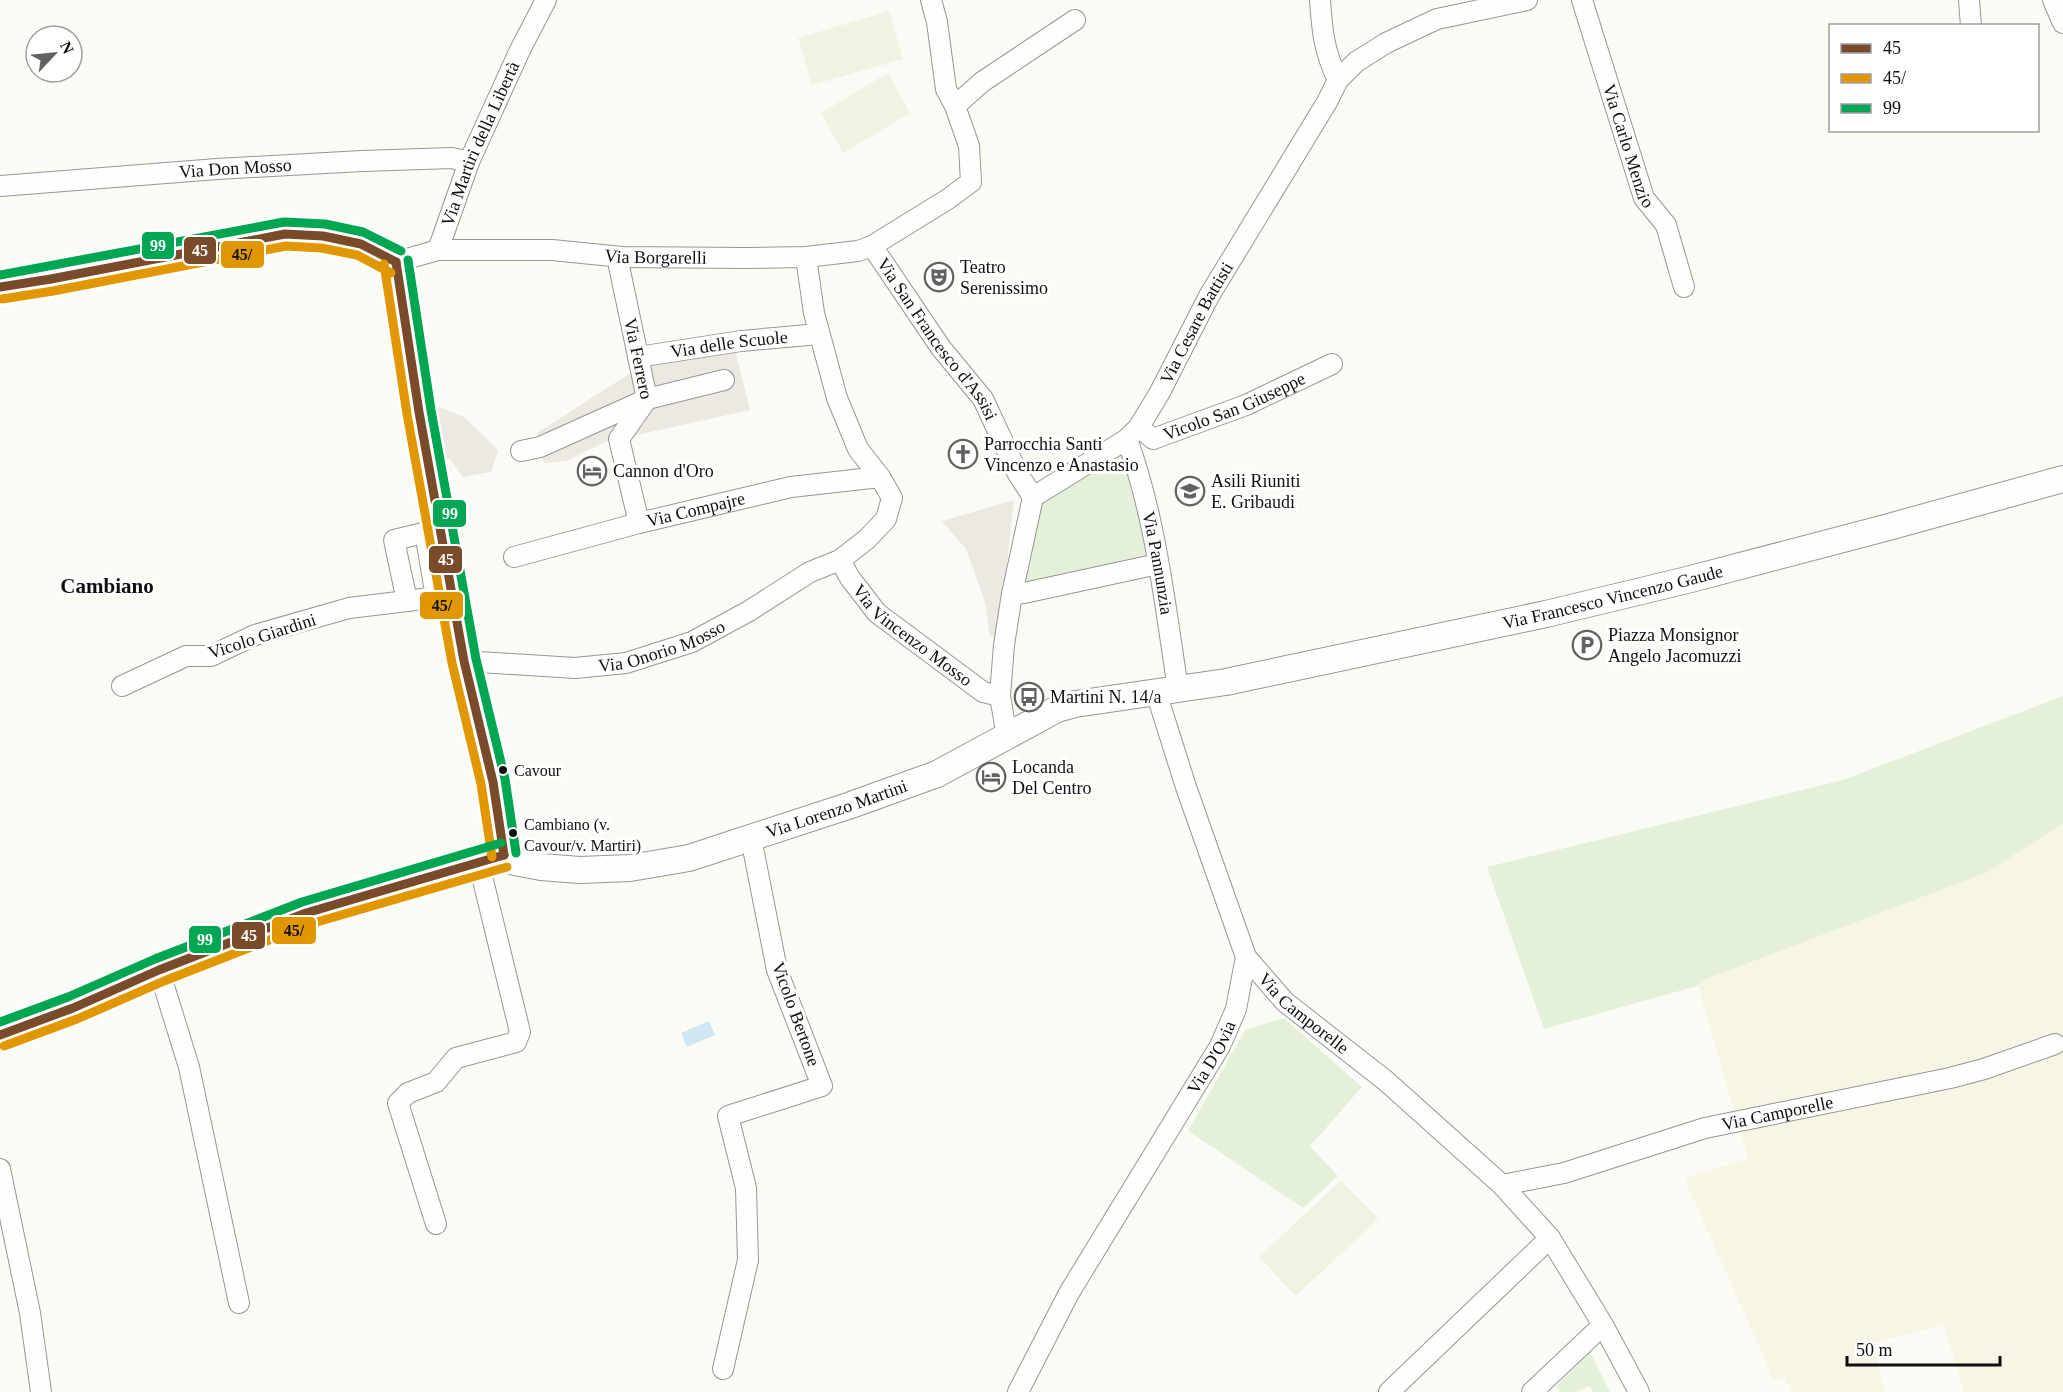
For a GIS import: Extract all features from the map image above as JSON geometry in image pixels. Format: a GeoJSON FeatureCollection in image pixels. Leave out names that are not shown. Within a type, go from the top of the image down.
{"type":"FeatureCollection","features":[{"type":"Feature","properties":{"kind":"street","name":"Via Martiri della Libertà"},"geometry":{"type":"LineString","coordinates":[[396,262],[438,250],[469,162],[520,50],[546,0]]}},
{"type":"Feature","properties":{"kind":"street"},"geometry":{"type":"LineString","coordinates":[[931,0],[937,22],[946,89],[955,105],[982,82],[1075,20]]}},
{"type":"Feature","properties":{"kind":"street"},"geometry":{"type":"LineString","coordinates":[[1320,0],[1322,32],[1327,56],[1338,80]]}},
{"type":"Feature","properties":{"kind":"street","name":"Via Cesare Battisti"},"geometry":{"type":"LineString","coordinates":[[1033,497],[1133,433],[1160,392],[1209,296],[1327,102],[1338,80],[1356,62],[1386,43],[1437,19],[1527,0]]}},
{"type":"Feature","properties":{"kind":"street","name":"Via Carlo Menzio"},"geometry":{"type":"LineString","coordinates":[[1582,0],[1644,198],[1666,225],[1684,287]]}},
{"type":"Feature","properties":{"kind":"street"},"geometry":{"type":"LineString","coordinates":[[1969,0],[1971,24]]}},
{"type":"Feature","properties":{"kind":"street"},"geometry":{"type":"LineString","coordinates":[[2053,0],[2063,23]]}},
{"type":"Feature","properties":{"kind":"street","name":"Via Borgarelli"},"geometry":{"type":"LineString","coordinates":[[438,250],[552,250],[622,257],[806,256],[858,251],[872,246],[971,182],[969,146],[955,105]]}},
{"type":"Feature","properties":{"kind":"street","name":"Via Don Mosso"},"geometry":{"type":"LineString","coordinates":[[0,186],[205,170],[362,161],[452,159],[469,162]]}},
{"type":"Feature","properties":{"kind":"street"},"geometry":{"type":"LineString","coordinates":[[0,287],[285,234],[323,236],[361,244],[396,262],[444,596],[464,661],[493,782],[504,855],[306,913],[159,970],[74,1008],[0,1035]]}},
{"type":"Feature","properties":{"kind":"street","name":"Via San Francesco d'Assisi"},"geometry":{"type":"LineString","coordinates":[[872,246],[941,348],[983,399],[1018,474],[1033,497]]}},
{"type":"Feature","properties":{"kind":"street","name":"Via Onorio Mosso"},"geometry":{"type":"LineString","coordinates":[[464,661],[574,668],[626,663],[692,642],[749,611],[810,572],[840,560],[867,539],[886,519],[892,498],[880,477],[858,449],[837,398],[814,313],[806,256]]}},
{"type":"Feature","properties":{"kind":"street","name":"Via Ferrero"},"geometry":{"type":"LineString","coordinates":[[622,257],[619,266],[647,399],[619,439],[639,522]]}},
{"type":"Feature","properties":{"kind":"street","name":"Via delle Scuole"},"geometry":{"type":"LineString","coordinates":[[638,357],[741,340],[819,334]]}},
{"type":"Feature","properties":{"kind":"street","name":"Vicolo San Giuseppe"},"geometry":{"type":"LineString","coordinates":[[1133,433],[1153,439],[1246,405],[1332,364]]}},
{"type":"Feature","properties":{"kind":"street"},"geometry":{"type":"LineString","coordinates":[[521,451],[540,447],[647,399],[724,380]]}},
{"type":"Feature","properties":{"kind":"street","name":"Via Pannunzia"},"geometry":{"type":"LineString","coordinates":[[1133,433],[1158,564],[1167,691]]}},
{"type":"Feature","properties":{"kind":"street","name":"Via Compajre"},"geometry":{"type":"LineString","coordinates":[[514,557],[639,522],[792,487],[880,477]]}},
{"type":"Feature","properties":{"kind":"street","name":"Via Francesco Vincenzo Gaude"},"geometry":{"type":"LineString","coordinates":[[1167,691],[1226,682],[1546,614],[1687,580],[2063,479]]}},
{"type":"Feature","properties":{"kind":"street"},"geometry":{"type":"LineString","coordinates":[[1007,736],[1000,696],[1004,645],[1012,594],[1033,497]]}},
{"type":"Feature","properties":{"kind":"street"},"geometry":{"type":"LineString","coordinates":[[407,601],[394,540],[433,531]]}},
{"type":"Feature","properties":{"kind":"street","name":"Via Vincenzo Mosso"},"geometry":{"type":"LineString","coordinates":[[840,560],[849,578],[877,613],[983,692],[1000,696]]}},
{"type":"Feature","properties":{"kind":"street"},"geometry":{"type":"LineString","coordinates":[[1012,594],[1158,564]]}},
{"type":"Feature","properties":{"kind":"street","name":"Vicolo Giardini"},"geometry":{"type":"LineString","coordinates":[[122,686],[186,656],[211,656],[255,635],[349,608],[444,596]]}},
{"type":"Feature","properties":{"kind":"street"},"geometry":{"type":"LineString","coordinates":[[1167,691],[1186,787],[1246,957]]}},
{"type":"Feature","properties":{"kind":"street","name":"Via Lorenzo Martini"},"geometry":{"type":"LineString","coordinates":[[504,855],[515,862],[580,870],[630,868],[689,858],[937,774],[1058,709],[1075,704],[1167,691]]}},
{"type":"Feature","properties":{"kind":"street","name":"Vicolo Bertone"},"geometry":{"type":"LineString","coordinates":[[723,1369],[748,1260],[746,1188],[728,1116],[822,1086],[777,970],[751,838]]}},
{"type":"Feature","properties":{"kind":"street"},"geometry":{"type":"LineString","coordinates":[[436,1224],[398,1103],[408,1093],[436,1082],[456,1058],[516,1042],[520,1032],[479,864]]}},
{"type":"Feature","properties":{"kind":"street","name":"Via Camporelle"},"geometry":{"type":"LineString","coordinates":[[1246,957],[1285,1002],[1386,1081],[1502,1185],[1550,1238],[1603,1325],[1639,1392]]}},
{"type":"Feature","properties":{"kind":"street","name":"Via D'Ovia"},"geometry":{"type":"LineString","coordinates":[[1018,1392],[1069,1293],[1220,1046],[1236,1009],[1246,957]]}},
{"type":"Feature","properties":{"kind":"street"},"geometry":{"type":"LineString","coordinates":[[159,970],[189,1067],[239,1303]]}},
{"type":"Feature","properties":{"kind":"street","name":"Via Camporelle"},"geometry":{"type":"LineString","coordinates":[[1502,1185],[1564,1173],[1705,1128],[1950,1078],[1984,1069],[2055,1044]]}},
{"type":"Feature","properties":{"kind":"street"},"geometry":{"type":"LineString","coordinates":[[0,1169],[30,1313],[41,1392]]}},
{"type":"Feature","properties":{"kind":"street"},"geometry":{"type":"LineString","coordinates":[[1389,1392],[1550,1238]]}},
{"type":"Feature","properties":{"kind":"street"},"geometry":{"type":"LineString","coordinates":[[1532,1392],[1603,1325]]}},
{"type":"Feature","properties":{"kind":"shaded area"},"geometry":{"type":"Polygon","coordinates":[[[732,338],[750,410],[605,442],[566,461],[544,463],[537,433],[640,367],[732,338]]]}},
{"type":"Feature","properties":{"kind":"shaded area"},"geometry":{"type":"Polygon","coordinates":[[[440,407],[464,417],[498,450],[491,472],[463,477],[450,459],[428,463],[419,412],[440,407]]]}},
{"type":"Feature","properties":{"kind":"shaded area"},"geometry":{"type":"Polygon","coordinates":[[[1014,500],[999,636],[990,637],[985,602],[966,549],[942,521],[1014,500]]]}},
{"type":"Feature","properties":{"kind":"shaded area"},"geometry":{"type":"Polygon","coordinates":[[[2063,823],[2063,1392],[1964,1392],[1944,1324],[1874,1343],[1885,1392],[1792,1392],[1784,1376],[1774,1380],[1684,1178],[1748,1159],[1698,986],[1706,979],[1988,872],[2063,823]]]}},
{"type":"Feature","properties":{"kind":"green space"},"geometry":{"type":"Polygon","coordinates":[[[889,11],[903,59],[812,85],[798,38],[889,11]]]}},
{"type":"Feature","properties":{"kind":"green space"},"geometry":{"type":"Polygon","coordinates":[[[888,73],[910,113],[843,153],[821,113],[888,73]]]}},
{"type":"Feature","properties":{"kind":"green space"},"geometry":{"type":"Polygon","coordinates":[[[1127,451],[1154,562],[1021,590],[1039,502],[1127,451]]]}},
{"type":"Feature","properties":{"kind":"green space"},"geometry":{"type":"Polygon","coordinates":[[[2063,696],[2063,823],[1988,872],[1706,979],[1697,986],[1544,1029],[1487,867],[1843,780],[2063,696]]]}},
{"type":"Feature","properties":{"kind":"green space"},"geometry":{"type":"Polygon","coordinates":[[[1284,1018],[1362,1087],[1310,1146],[1338,1176],[1303,1208],[1188,1131],[1245,1030],[1284,1018]]]}},
{"type":"Feature","properties":{"kind":"green space"},"geometry":{"type":"Polygon","coordinates":[[[1341,1180],[1378,1219],[1296,1296],[1259,1257],[1341,1180]]]}},
{"type":"Feature","properties":{"kind":"green space"},"geometry":{"type":"Polygon","coordinates":[[[1590,1352],[1610,1392],[1593,1392],[1590,1386],[1576,1392],[1560,1392],[1557,1385],[1590,1352]]]}},
{"type":"Feature","properties":{"kind":"water"},"geometry":{"type":"Polygon","coordinates":[[[709,1021],[715,1035],[687,1047],[681,1033],[709,1021]]]}},
{"type":"Feature","properties":{"kind":"transit line","name":"99"},"geometry":{"type":"LineString","coordinates":[[0,275],[284,222],[325,224],[363,232],[401,251]]}},
{"type":"Feature","properties":{"kind":"transit line","name":"45"},"geometry":{"type":"LineString","coordinates":[[0,287],[285,234],[323,236],[361,244],[396,262]]}},
{"type":"Feature","properties":{"kind":"transit line","name":"45/"},"geometry":{"type":"LineString","coordinates":[[2,299],[286,246],[321,248],[357,255],[391,273]]}},
{"type":"Feature","properties":{"kind":"transit line","name":"99"},"geometry":{"type":"LineString","coordinates":[[408,260],[431,410],[476,659],[505,779],[516,853]]}},
{"type":"Feature","properties":{"kind":"transit line","name":"45"},"geometry":{"type":"LineString","coordinates":[[396,262],[419,412],[464,661],[493,782],[504,855]]}},
{"type":"Feature","properties":{"kind":"transit line","name":"45/"},"geometry":{"type":"LineString","coordinates":[[384,264],[407,414],[452,663],[481,784],[492,857]]}},
{"type":"Feature","properties":{"kind":"transit line","name":"99"},"geometry":{"type":"LineString","coordinates":[[0,1022],[68,997],[155,959],[302,902],[501,843]]}},
{"type":"Feature","properties":{"kind":"transit line","name":"45"},"geometry":{"type":"LineString","coordinates":[[0,1035],[73,1008],[159,970],[306,913],[504,855]]}},
{"type":"Feature","properties":{"kind":"transit line","name":"45/"},"geometry":{"type":"LineString","coordinates":[[4,1046],[77,1019],[164,981],[310,924],[507,867]]}},
{"type":"Feature","properties":{"kind":"place","name":"Teatro Serenissimo"},"geometry":{"type":"Point","coordinates":[939,277]}},
{"type":"Feature","properties":{"kind":"place","name":"Parrocchia Santi Vincenzo e Anastasio"},"geometry":{"type":"Point","coordinates":[963,454]}},
{"type":"Feature","properties":{"kind":"place","name":"Cannon d'Oro"},"geometry":{"type":"Point","coordinates":[592,471]}},
{"type":"Feature","properties":{"kind":"place","name":"Asili Riuniti E. Gribaudi"},"geometry":{"type":"Point","coordinates":[1190,491]}},
{"type":"Feature","properties":{"kind":"place","name":"Piazza Monsignor Angelo Jacomuzzi"},"geometry":{"type":"Point","coordinates":[1587,645]}},
{"type":"Feature","properties":{"kind":"place","name":"Martini N. 14/a"},"geometry":{"type":"Point","coordinates":[1029,697]}},
{"type":"Feature","properties":{"kind":"place","name":"Cavour"},"geometry":{"type":"Point","coordinates":[503,770]}},
{"type":"Feature","properties":{"kind":"place","name":"Locanda Del Centro"},"geometry":{"type":"Point","coordinates":[991,777]}},
{"type":"Feature","properties":{"kind":"place","name":"Cambiano (v. Cavour/v. Martiri)"},"geometry":{"type":"Point","coordinates":[513,833]}},
{"type":"Feature","properties":{"kind":"district","name":"Cambiano"},"geometry":{"type":"Point","coordinates":[107,586]}}]}
